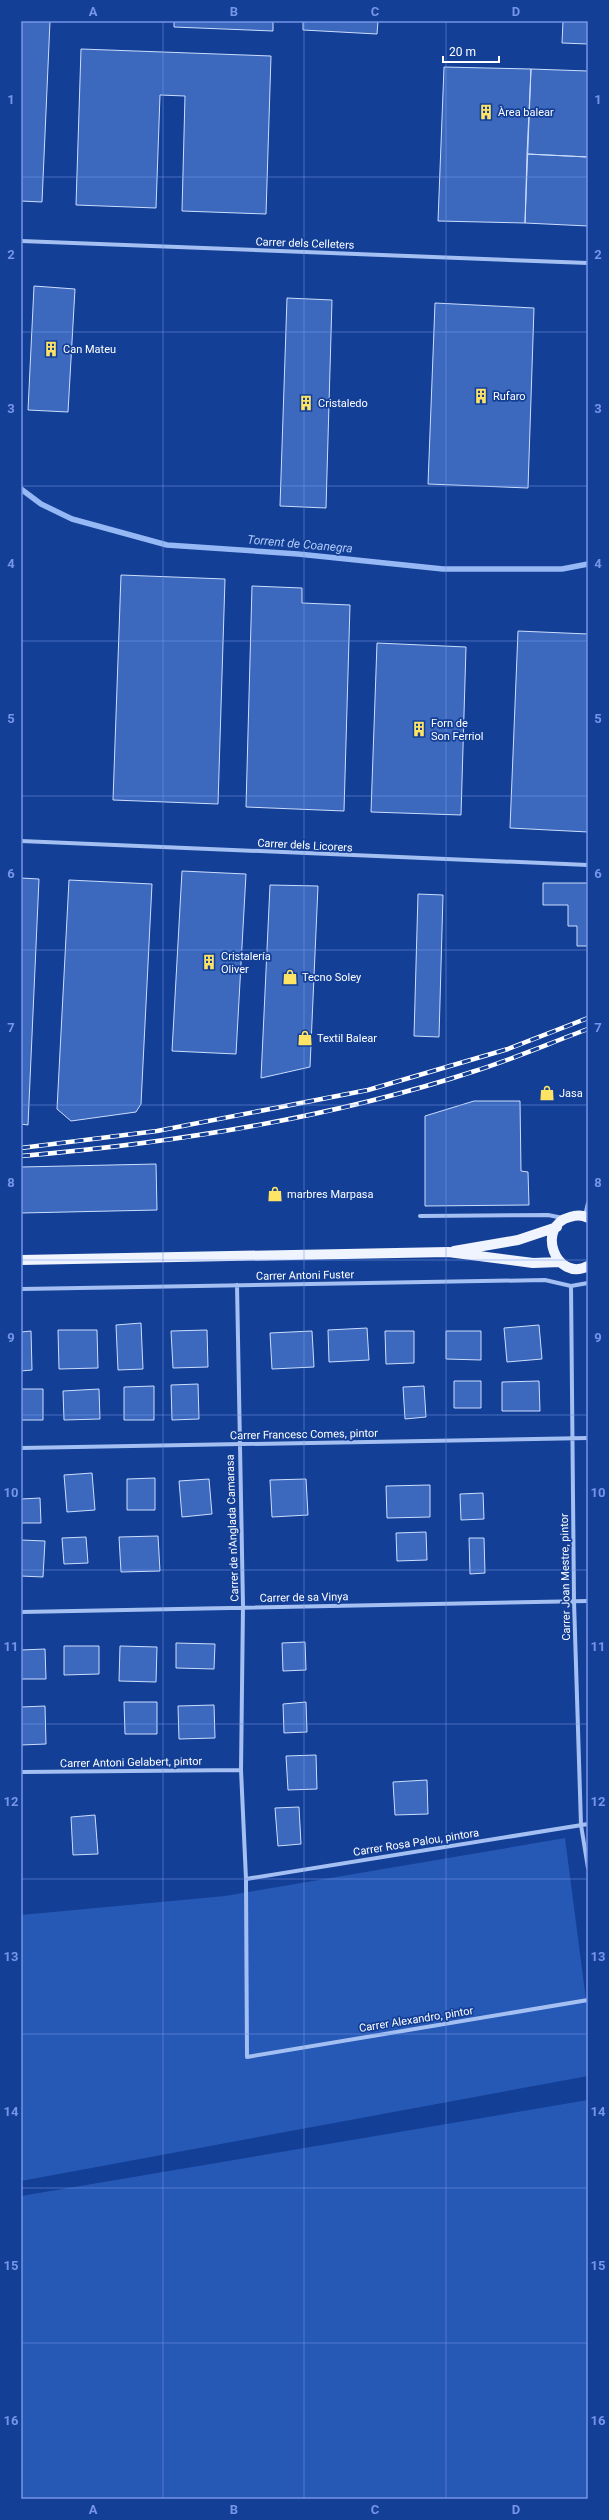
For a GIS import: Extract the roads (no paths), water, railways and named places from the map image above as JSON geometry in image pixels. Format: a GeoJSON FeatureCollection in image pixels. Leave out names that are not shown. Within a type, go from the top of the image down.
{"type":"FeatureCollection","features":[{"type":"Feature","properties":{"kind":"main road"},"geometry":{"type":"LineString","coordinates":[[560,1262],[551,1247],[552,1236],[557,1226],[566,1218],[586,1217]]}},
{"type":"Feature","properties":{"kind":"main road"},"geometry":{"type":"LineString","coordinates":[[448,1252],[468,1247],[518,1240],[557,1226]]}},
{"type":"Feature","properties":{"kind":"main road"},"geometry":{"type":"LineString","coordinates":[[21,1260],[448,1252],[533,1263],[560,1262],[576,1269],[588,1266]]}},
{"type":"Feature","properties":{"kind":"street","name":"Carrer dels Celleters"},"geometry":{"type":"LineString","coordinates":[[21,241],[588,263]]}},
{"type":"Feature","properties":{"kind":"street","name":"Carrer dels Licorers"},"geometry":{"type":"LineString","coordinates":[[21,841],[588,865]]}},
{"type":"Feature","properties":{"kind":"street"},"geometry":{"type":"LineString","coordinates":[[586,1217],[588,1203]]}},
{"type":"Feature","properties":{"kind":"street"},"geometry":{"type":"LineString","coordinates":[[420,1216],[548,1214],[566,1218]]}},
{"type":"Feature","properties":{"kind":"street","name":"Carrer Antoni Fuster"},"geometry":{"type":"LineString","coordinates":[[21,1289],[545,1280],[571,1286],[588,1283]]}},
{"type":"Feature","properties":{"kind":"street","name":"Carrer de n'Anglada Camarasa"},"geometry":{"type":"LineString","coordinates":[[237,1285],[238,1444],[243,1606],[241,1770],[246,1879],[247,2056]]}},
{"type":"Feature","properties":{"kind":"street","name":"Carrer Joan Mestre, pintor"},"geometry":{"type":"LineString","coordinates":[[571,1286],[571,1439],[574,1602],[581,1825],[588,1868]]}},
{"type":"Feature","properties":{"kind":"street","name":"Carrer Francesc Comes, pintor"},"geometry":{"type":"LineString","coordinates":[[21,1448],[588,1438]]}},
{"type":"Feature","properties":{"kind":"street","name":"Carrer de sa Vinya"},"geometry":{"type":"LineString","coordinates":[[21,1612],[243,1606],[588,1601]]}},
{"type":"Feature","properties":{"kind":"street","name":"Carrer Antoni Gelabert, pintor"},"geometry":{"type":"LineString","coordinates":[[21,1772],[241,1770]]}},
{"type":"Feature","properties":{"kind":"street","name":"Carrer Rosa Palou, pintora"},"geometry":{"type":"LineString","coordinates":[[246,1879],[588,1824]]}},
{"type":"Feature","properties":{"kind":"street","name":"Carrer Alexandro, pintor"},"geometry":{"type":"LineString","coordinates":[[247,2056],[588,2000]]}},
{"type":"Feature","properties":{"kind":"waterway","name":"Torrent de Coanegra"},"geometry":{"type":"LineString","coordinates":[[21,489],[41,504],[72,519],[167,545],[298,554],[443,569],[562,569],[588,564]]}},
{"type":"Feature","properties":{"kind":"railway"},"geometry":{"type":"LineString","coordinates":[[21,1148],[157,1131],[368,1090],[508,1049],[588,1018]]}},
{"type":"Feature","properties":{"kind":"railway"},"geometry":{"type":"LineString","coordinates":[[21,1156],[136,1144],[250,1127],[307,1116],[364,1103],[475,1071],[588,1029]]}},
{"type":"Feature","properties":{"kind":"place","name":"Àrea balear"},"geometry":{"type":"Point","coordinates":[486,112]}},
{"type":"Feature","properties":{"kind":"place","name":"Can Mateu"},"geometry":{"type":"Point","coordinates":[51,349]}},
{"type":"Feature","properties":{"kind":"place","name":"Rufaro"},"geometry":{"type":"Point","coordinates":[481,396]}},
{"type":"Feature","properties":{"kind":"place","name":"Cristaledo"},"geometry":{"type":"Point","coordinates":[306,403]}},
{"type":"Feature","properties":{"kind":"place","name":"Forn de Son Ferriol"},"geometry":{"type":"Point","coordinates":[419,729]}},
{"type":"Feature","properties":{"kind":"place","name":"Cristalería Oliver"},"geometry":{"type":"Point","coordinates":[209,962]}},
{"type":"Feature","properties":{"kind":"place","name":"Tecno Soley"},"geometry":{"type":"Point","coordinates":[290,977]}},
{"type":"Feature","properties":{"kind":"place","name":"Textil Balear"},"geometry":{"type":"Point","coordinates":[305,1038]}},
{"type":"Feature","properties":{"kind":"place","name":"Jasa"},"geometry":{"type":"Point","coordinates":[547,1093]}},
{"type":"Feature","properties":{"kind":"place","name":"marbres Marpasa"},"geometry":{"type":"Point","coordinates":[275,1194]}}]}
